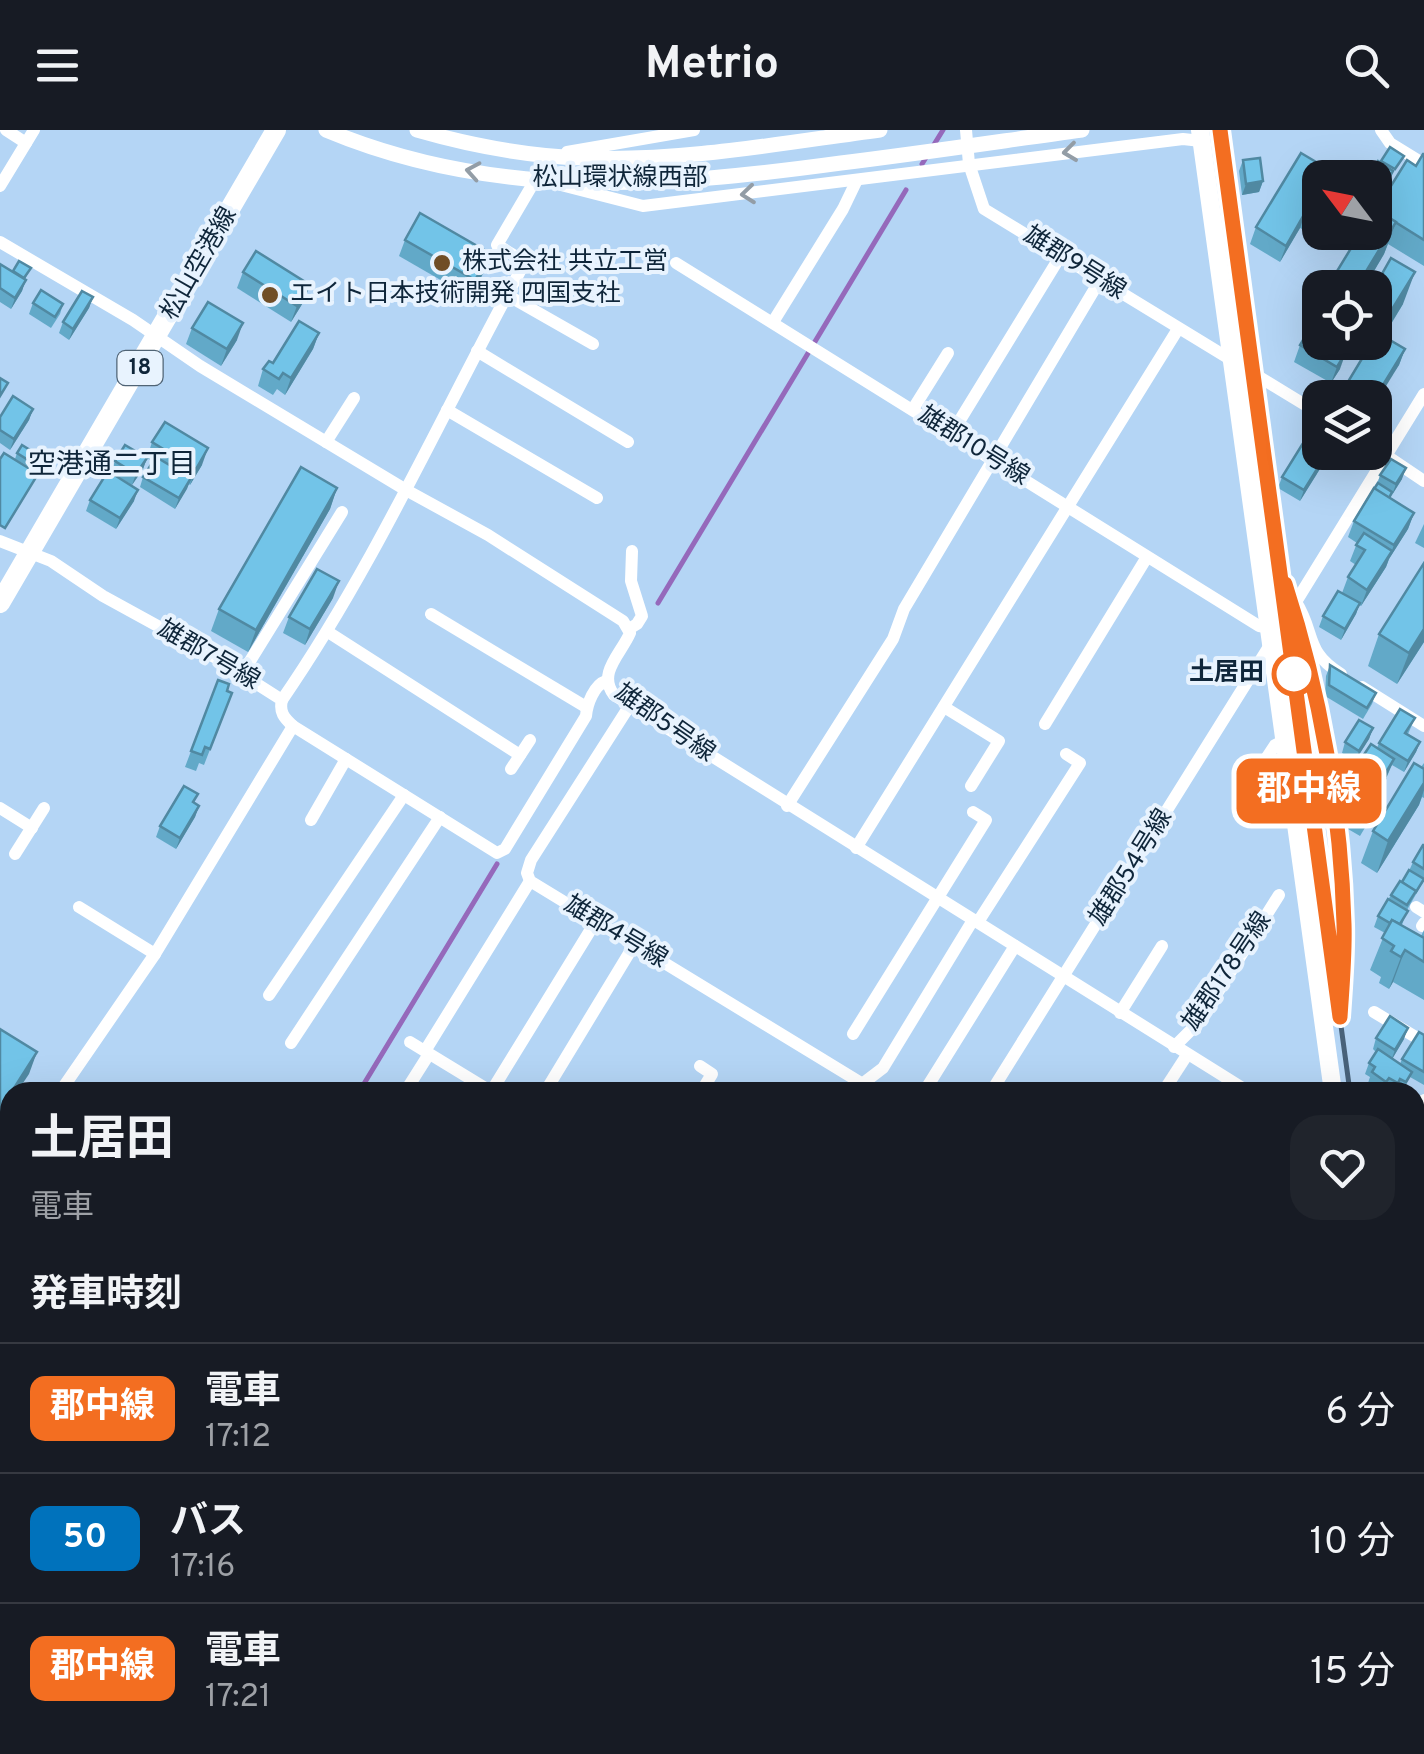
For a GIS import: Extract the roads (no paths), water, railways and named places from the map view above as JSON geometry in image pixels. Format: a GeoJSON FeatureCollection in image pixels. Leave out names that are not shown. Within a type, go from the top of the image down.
{"type":"FeatureCollection","features":[{"type":"Feature","properties":{"kind":"main road","name":"松山空港線"},"geometry":{"type":"LineString","coordinates":[[0,603],[276,130]]}},
{"type":"Feature","properties":{"kind":"main road"},"geometry":{"type":"LineString","coordinates":[[1201,136],[1276,629],[1285,740],[1332,1082]]}},
{"type":"Feature","properties":{"kind":"street"},"geometry":{"type":"LineString","coordinates":[[0,186],[30,136],[6,130]]}},
{"type":"Feature","properties":{"kind":"street","name":"松山環状線西部"},"geometry":{"type":"LineString","coordinates":[[326,130],[436,165],[534,182],[658,183],[730,178],[1082,130]]}},
{"type":"Feature","properties":{"kind":"street","name":"松山環状線西部"},"geometry":{"type":"LineString","coordinates":[[416,130],[450,140],[584,158],[701,153],[880,130]]}},
{"type":"Feature","properties":{"kind":"street"},"geometry":{"type":"LineString","coordinates":[[545,155],[694,130]]}},
{"type":"Feature","properties":{"kind":"street","name":"雄郡9号線"},"geometry":{"type":"LineString","coordinates":[[966,130],[969,164],[984,209],[1302,403]]}},
{"type":"Feature","properties":{"kind":"street"},"geometry":{"type":"LineString","coordinates":[[1381,130],[1390,143],[1424,164]]}},
{"type":"Feature","properties":{"kind":"street"},"geometry":{"type":"LineString","coordinates":[[551,182],[643,206],[1201,136]]}},
{"type":"Feature","properties":{"kind":"street"},"geometry":{"type":"LineString","coordinates":[[282,700],[328,632],[524,262],[497,245],[534,182]]}},
{"type":"Feature","properties":{"kind":"street"},"geometry":{"type":"LineString","coordinates":[[773,322],[843,210],[856,182]]}},
{"type":"Feature","properties":{"kind":"street"},"geometry":{"type":"LineString","coordinates":[[0,242],[326,442],[488,535],[630,628],[642,616],[631,582],[632,551]]}},
{"type":"Feature","properties":{"kind":"street"},"geometry":{"type":"LineString","coordinates":[[952,433],[1061,255]]}},
{"type":"Feature","properties":{"kind":"street","name":"雄郡10号線"},"geometry":{"type":"LineString","coordinates":[[676,263],[1259,626],[1276,629]]}},
{"type":"Feature","properties":{"kind":"street"},"geometry":{"type":"LineString","coordinates":[[787,806],[893,639],[904,609],[1100,280]]}},
{"type":"Feature","properties":{"kind":"street"},"geometry":{"type":"LineString","coordinates":[[507,295],[594,344]]}},
{"type":"Feature","properties":{"kind":"street"},"geometry":{"type":"LineString","coordinates":[[856,848],[1178,330]]}},
{"type":"Feature","properties":{"kind":"street"},"geometry":{"type":"LineString","coordinates":[[477,351],[609,438],[628,442]]}},
{"type":"Feature","properties":{"kind":"street"},"geometry":{"type":"LineString","coordinates":[[913,409],[948,353]]}},
{"type":"Feature","properties":{"kind":"street","name":"雄郡54号線"},"geometry":{"type":"LineString","coordinates":[[1392,436],[1424,394]]}},
{"type":"Feature","properties":{"kind":"street"},"geometry":{"type":"LineString","coordinates":[[326,442],[354,398]]}},
{"type":"Feature","properties":{"kind":"street"},"geometry":{"type":"LineString","coordinates":[[447,410],[597,498]]}},
{"type":"Feature","properties":{"kind":"street"},"geometry":{"type":"LineString","coordinates":[[1392,460],[1424,481]]}},
{"type":"Feature","properties":{"kind":"street","name":"雄郡54号線"},"geometry":{"type":"LineString","coordinates":[[997,1082],[1296,602],[1370,470]]}},
{"type":"Feature","properties":{"kind":"street"},"geometry":{"type":"LineString","coordinates":[[242,674],[342,512]]}},
{"type":"Feature","properties":{"kind":"street","name":"雄郡7号線"},"geometry":{"type":"LineString","coordinates":[[0,542],[51,561],[103,596],[242,674],[282,700],[284,718],[293,726]]}},
{"type":"Feature","properties":{"kind":"street"},"geometry":{"type":"LineString","coordinates":[[1045,724],[1147,556]]}},
{"type":"Feature","properties":{"kind":"street"},"geometry":{"type":"LineString","coordinates":[[1296,602],[1314,650],[1330,667],[1424,726]]}},
{"type":"Feature","properties":{"kind":"street"},"geometry":{"type":"LineString","coordinates":[[431,614],[586,707]]}},
{"type":"Feature","properties":{"kind":"street","name":"雄郡5号線"},"geometry":{"type":"LineString","coordinates":[[630,628],[607,672],[606,681],[614,694],[1232,1082]]}},
{"type":"Feature","properties":{"kind":"street"},"geometry":{"type":"LineString","coordinates":[[328,632],[520,755]]}},
{"type":"Feature","properties":{"kind":"street"},"geometry":{"type":"LineString","coordinates":[[1078,637],[1092,646]]}},
{"type":"Feature","properties":{"kind":"street"},"geometry":{"type":"LineString","coordinates":[[67,1082],[155,954],[293,726],[498,853],[505,849],[586,716],[586,707],[600,683],[606,681]]}},
{"type":"Feature","properties":{"kind":"street"},"geometry":{"type":"LineString","coordinates":[[1051,682],[1065,690]]}},
{"type":"Feature","properties":{"kind":"street"},"geometry":{"type":"LineString","coordinates":[[410,1082],[530,881],[527,873],[531,860],[630,705]]}},
{"type":"Feature","properties":{"kind":"street"},"geometry":{"type":"LineString","coordinates":[[944,706],[999,741],[970,786]]}},
{"type":"Feature","properties":{"kind":"street"},"geometry":{"type":"LineString","coordinates":[[511,769],[530,740]]}},
{"type":"Feature","properties":{"kind":"street"},"geometry":{"type":"LineString","coordinates":[[1248,786],[1275,745],[1285,740]]}},
{"type":"Feature","properties":{"kind":"street"},"geometry":{"type":"LineString","coordinates":[[864,1082],[882,1068],[1080,762],[1066,754]]}},
{"type":"Feature","properties":{"kind":"street"},"geometry":{"type":"LineString","coordinates":[[311,820],[346,759]]}},
{"type":"Feature","properties":{"kind":"street"},"geometry":{"type":"LineString","coordinates":[[966,762],[980,771]]}},
{"type":"Feature","properties":{"kind":"street"},"geometry":{"type":"LineString","coordinates":[[269,987],[404,795]]}},
{"type":"Feature","properties":{"kind":"street"},"geometry":{"type":"LineString","coordinates":[[0,808],[32,828]]}},
{"type":"Feature","properties":{"kind":"street"},"geometry":{"type":"LineString","coordinates":[[16,854],[44,808]]}},
{"type":"Feature","properties":{"kind":"street"},"geometry":{"type":"LineString","coordinates":[[853,1034],[986,820],[973,812]]}},
{"type":"Feature","properties":{"kind":"street"},"geometry":{"type":"LineString","coordinates":[[291,1043],[440,817]]}},
{"type":"Feature","properties":{"kind":"street"},"geometry":{"type":"LineString","coordinates":[[1025,848],[1040,858]]}},
{"type":"Feature","properties":{"kind":"street","name":"雄郡4号線"},"geometry":{"type":"LineString","coordinates":[[530,881],[859,1082]]}},
{"type":"Feature","properties":{"kind":"street","name":"雄郡178号線"},"geometry":{"type":"LineString","coordinates":[[1167,1082],[1181,1051],[1270,900]]}},
{"type":"Feature","properties":{"kind":"street"},"geometry":{"type":"LineString","coordinates":[[80,907],[155,954]]}},
{"type":"Feature","properties":{"kind":"street"},"geometry":{"type":"LineString","coordinates":[[497,1082],[596,921]]}},
{"type":"Feature","properties":{"kind":"street"},"geometry":{"type":"LineString","coordinates":[[550,1082],[634,944]]}},
{"type":"Feature","properties":{"kind":"street"},"geometry":{"type":"LineString","coordinates":[[930,1082],[1015,946]]}},
{"type":"Feature","properties":{"kind":"street"},"geometry":{"type":"LineString","coordinates":[[1120,1013],[1162,946]]}},
{"type":"Feature","properties":{"kind":"street"},"geometry":{"type":"LineString","coordinates":[[1220,959],[1233,968]]}},
{"type":"Feature","properties":{"kind":"street"},"geometry":{"type":"LineString","coordinates":[[1374,1012],[1424,1042]]}},
{"type":"Feature","properties":{"kind":"street"},"geometry":{"type":"LineString","coordinates":[[410,1042],[475,1082]]}},
{"type":"Feature","properties":{"kind":"street"},"geometry":{"type":"LineString","coordinates":[[700,1066],[712,1074],[707,1082]]}},
{"type":"Feature","properties":{"kind":"waterway"},"geometry":{"type":"LineString","coordinates":[[922,164],[943,130]]}},
{"type":"Feature","properties":{"kind":"waterway"},"geometry":{"type":"LineString","coordinates":[[658,603],[906,190]]}},
{"type":"Feature","properties":{"kind":"waterway"},"geometry":{"type":"LineString","coordinates":[[365,1082],[497,864]]}},
{"type":"Feature","properties":{"kind":"railway"},"geometry":{"type":"LineString","coordinates":[[1219,130],[1349,1082]]}},
{"type":"Feature","properties":{"kind":"railway"},"geometry":{"type":"LineString","coordinates":[[1303,651],[1334,808],[1342,887],[1343,967]]}},
{"type":"Feature","properties":{"kind":"train","name":"郡中線"},"geometry":{"type":"LineString","coordinates":[[1220,130],[1340,1017],[1344,927],[1338,839],[1318,712],[1285,584]]}},
{"type":"Feature","properties":{"kind":"place","name":"株式会社 共立工営"},"geometry":{"type":"Point","coordinates":[442,263]}},
{"type":"Feature","properties":{"kind":"place","name":"エイト日本技術開発 四国支社"},"geometry":{"type":"Point","coordinates":[270,295]}},
{"type":"Feature","properties":{"kind":"place","name":"土居田"},"geometry":{"type":"Point","coordinates":[1294,674]}},
{"type":"Feature","properties":{"kind":"district","name":"空港通二丁目"},"geometry":{"type":"Point","coordinates":[112,466]}}]}
